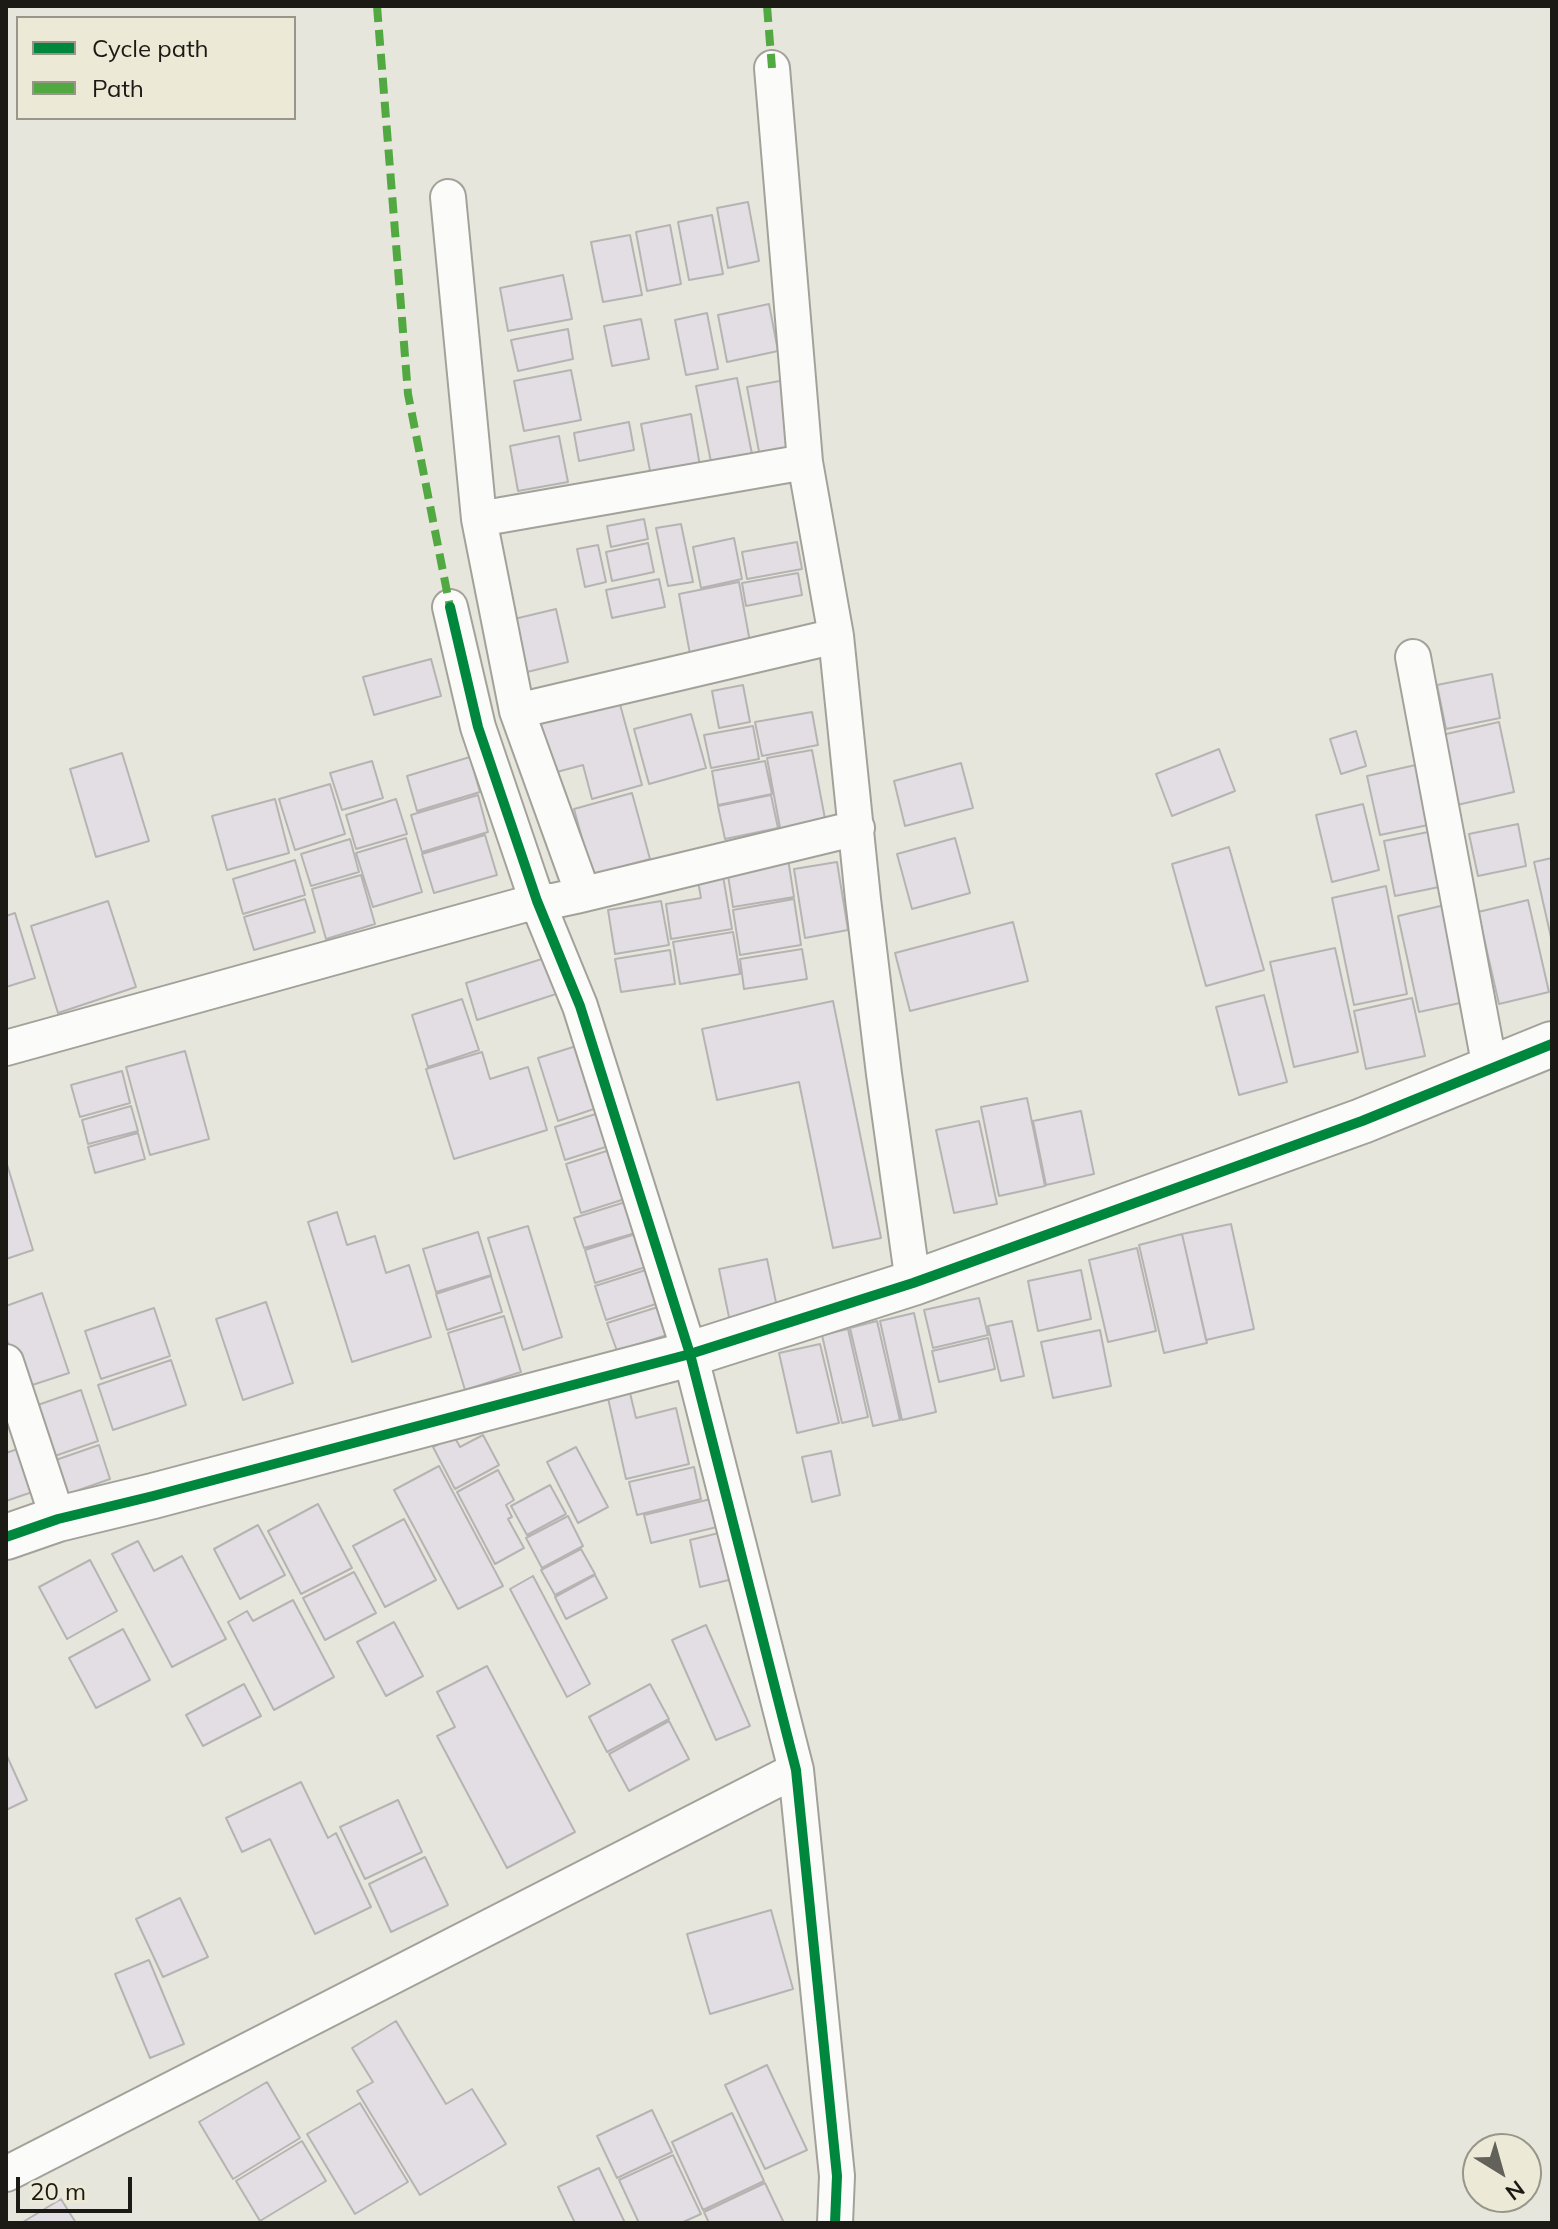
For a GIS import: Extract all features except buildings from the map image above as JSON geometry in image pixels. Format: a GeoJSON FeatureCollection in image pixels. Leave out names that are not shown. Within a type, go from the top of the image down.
{"type":"FeatureCollection","features":[{"type":"Feature","properties":{"kind":"street"},"geometry":{"type":"LineString","coordinates":[[772,68],[805,462],[836,636],[880,1045],[913,1283]]}},
{"type":"Feature","properties":{"kind":"street"},"geometry":{"type":"LineString","coordinates":[[448,197],[479,519],[517,711],[562,898],[580,1006],[690,1354],[796,1770],[837,2176],[835,2223]]}},
{"type":"Feature","properties":{"kind":"street"},"geometry":{"type":"LineString","coordinates":[[479,519],[805,462]]}},
{"type":"Feature","properties":{"kind":"street"},"geometry":{"type":"LineString","coordinates":[[450,607],[478,727],[562,898]]}},
{"type":"Feature","properties":{"kind":"street"},"geometry":{"type":"LineString","coordinates":[[517,711],[836,636]]}},
{"type":"Feature","properties":{"kind":"street"},"geometry":{"type":"LineString","coordinates":[[1413,657],[1490,1068]]}},
{"type":"Feature","properties":{"kind":"street"},"geometry":{"type":"LineString","coordinates":[[6,1048],[562,898],[857,828]]}},
{"type":"Feature","properties":{"kind":"street"},"geometry":{"type":"LineString","coordinates":[[6,1537],[58,1519],[690,1354],[913,1283],[1362,1121],[1552,1044]]}},
{"type":"Feature","properties":{"kind":"street"},"geometry":{"type":"LineString","coordinates":[[6,1362],[58,1519]]}},
{"type":"Feature","properties":{"kind":"street"},"geometry":{"type":"LineString","coordinates":[[6,2174],[796,1770]]}},
{"type":"Feature","properties":{"kind":"marked path"},"geometry":{"type":"LineString","coordinates":[[377,6],[408,394],[450,607]]}},
{"type":"Feature","properties":{"kind":"marked path"},"geometry":{"type":"LineString","coordinates":[[767,6],[772,68]]}},
{"type":"Feature","properties":{"kind":"cycle path"},"geometry":{"type":"LineString","coordinates":[[450,607],[478,727],[537,901],[580,1006],[690,1354],[796,1770],[837,2176],[835,2223]]}},
{"type":"Feature","properties":{"kind":"cycle path"},"geometry":{"type":"LineString","coordinates":[[6,1537],[58,1519],[690,1354],[913,1283],[1362,1121],[1552,1044]]}}]}
